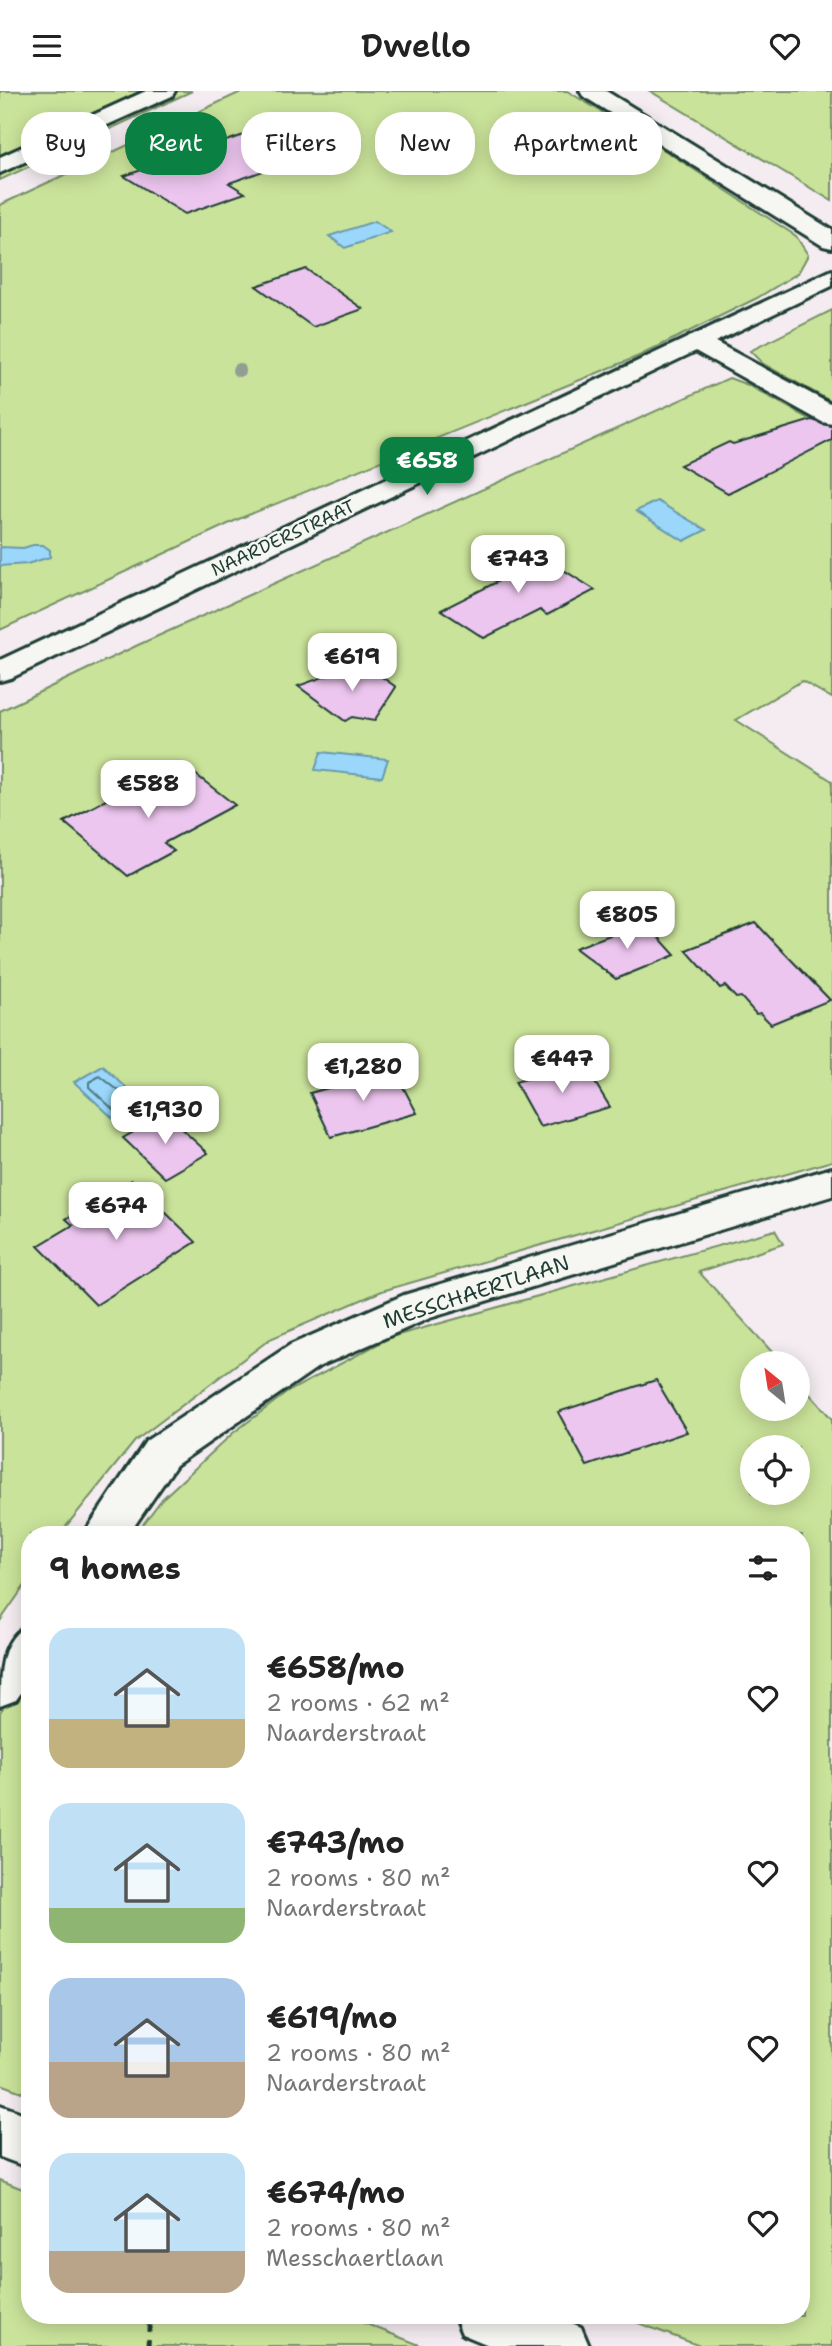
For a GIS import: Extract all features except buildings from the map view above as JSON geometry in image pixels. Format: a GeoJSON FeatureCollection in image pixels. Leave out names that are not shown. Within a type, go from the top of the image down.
{"type":"FeatureCollection","features":[{"type":"Feature","properties":{"kind":"street"},"geometry":{"type":"LineString","coordinates":[[0,166],[164,91]]}},
{"type":"Feature","properties":{"kind":"street"},"geometry":{"type":"LineString","coordinates":[[591,91],[832,241]]}},
{"type":"Feature","properties":{"kind":"street","name":"NAARDERSTRAAT"},"geometry":{"type":"LineString","coordinates":[[0,672],[832,277]]}},
{"type":"Feature","properties":{"kind":"street"},"geometry":{"type":"LineString","coordinates":[[697,342],[832,415]]}},
{"type":"Feature","properties":{"kind":"street","name":"MESSCHAERTLAAN"},"geometry":{"type":"LineString","coordinates":[[110,1526],[161,1453],[304,1356],[418,1306],[832,1182]]}},
{"type":"Feature","properties":{"kind":"street"},"geometry":{"type":"LineString","coordinates":[[0,1686],[21,1656]]}},
{"type":"Feature","properties":{"kind":"street"},"geometry":{"type":"LineString","coordinates":[[0,2131],[21,2139]]}},
{"type":"Feature","properties":{"kind":"street"},"geometry":{"type":"LineString","coordinates":[[505,2324],[562,2346]]}},
{"type":"Feature","properties":{"kind":"path"},"geometry":{"type":"LineString","coordinates":[[148,2346],[149,2324]]}},
{"type":"Feature","properties":{"kind":"green space"},"geometry":{"type":"Polygon","coordinates":[[[0,91],[192,91],[147,112],[125,112],[125,122],[111,129],[111,112],[21,112],[21,170],[0,180],[0,91]]]}},
{"type":"Feature","properties":{"kind":"green space"},"geometry":{"type":"Polygon","coordinates":[[[243,91],[567,91],[602,112],[489,112],[489,175],[662,175],[662,149],[796,236],[808,255],[798,273],[757,298],[639,356],[241,518],[0,630],[0,205],[64,175],[111,175],[111,153],[125,146],[125,175],[227,175],[227,112],[198,112],[243,91]]]}},
{"type":"Feature","properties":{"kind":"green space"},"geometry":{"type":"Polygon","coordinates":[[[650,91],[832,91],[832,201],[650,91]]]}},
{"type":"Feature","properties":{"kind":"green space"},"geometry":{"type":"Polygon","coordinates":[[[832,310],[832,402],[762,363],[750,351],[832,310]]]}},
{"type":"Feature","properties":{"kind":"green space"},"geometry":{"type":"Polygon","coordinates":[[[729,378],[748,385],[832,431],[832,698],[802,681],[736,720],[832,781],[832,1161],[382,1291],[270,1339],[135,1441],[66,1526],[21,1526],[21,1591],[0,1621],[0,711],[138,645],[729,378]]]}},
{"type":"Feature","properties":{"kind":"green space"},"geometry":{"type":"Polygon","coordinates":[[[775,1230],[783,1244],[699,1272],[771,1351],[740,1351],[740,1421],[810,1421],[810,1394],[832,1419],[832,2346],[700,2346],[641,2324],[810,2324],[810,1526],[142,1526],[162,1499],[233,1433],[289,1391],[391,1337],[775,1230]]]}},
{"type":"Feature","properties":{"kind":"green space"},"geometry":{"type":"Polygon","coordinates":[[[21,1685],[21,2092],[0,2084],[0,1712],[21,1685]]]}},
{"type":"Feature","properties":{"kind":"green space"},"geometry":{"type":"Polygon","coordinates":[[[0,2180],[21,2188],[21,2324],[367,2324],[422,2346],[0,2346],[0,2180]]]}},
{"type":"Feature","properties":{"kind":"water"},"geometry":{"type":"Polygon","coordinates":[[[375,221],[391,232],[345,248],[329,236],[375,221]]]}},
{"type":"Feature","properties":{"kind":"water"},"geometry":{"type":"Polygon","coordinates":[[[657,501],[706,530],[684,541],[636,511],[657,501]]]}},
{"type":"Feature","properties":{"kind":"water"},"geometry":{"type":"Polygon","coordinates":[[[43,545],[50,550],[50,557],[27,564],[0,566],[0,547],[23,548],[43,545]]]}},
{"type":"Feature","properties":{"kind":"water"},"geometry":{"type":"Polygon","coordinates":[[[321,752],[388,759],[382,777],[315,770],[321,752]]]}},
{"type":"Feature","properties":{"kind":"water"},"geometry":{"type":"Polygon","coordinates":[[[103,1066],[144,1104],[116,1121],[74,1082],[103,1066]]]}}]}
